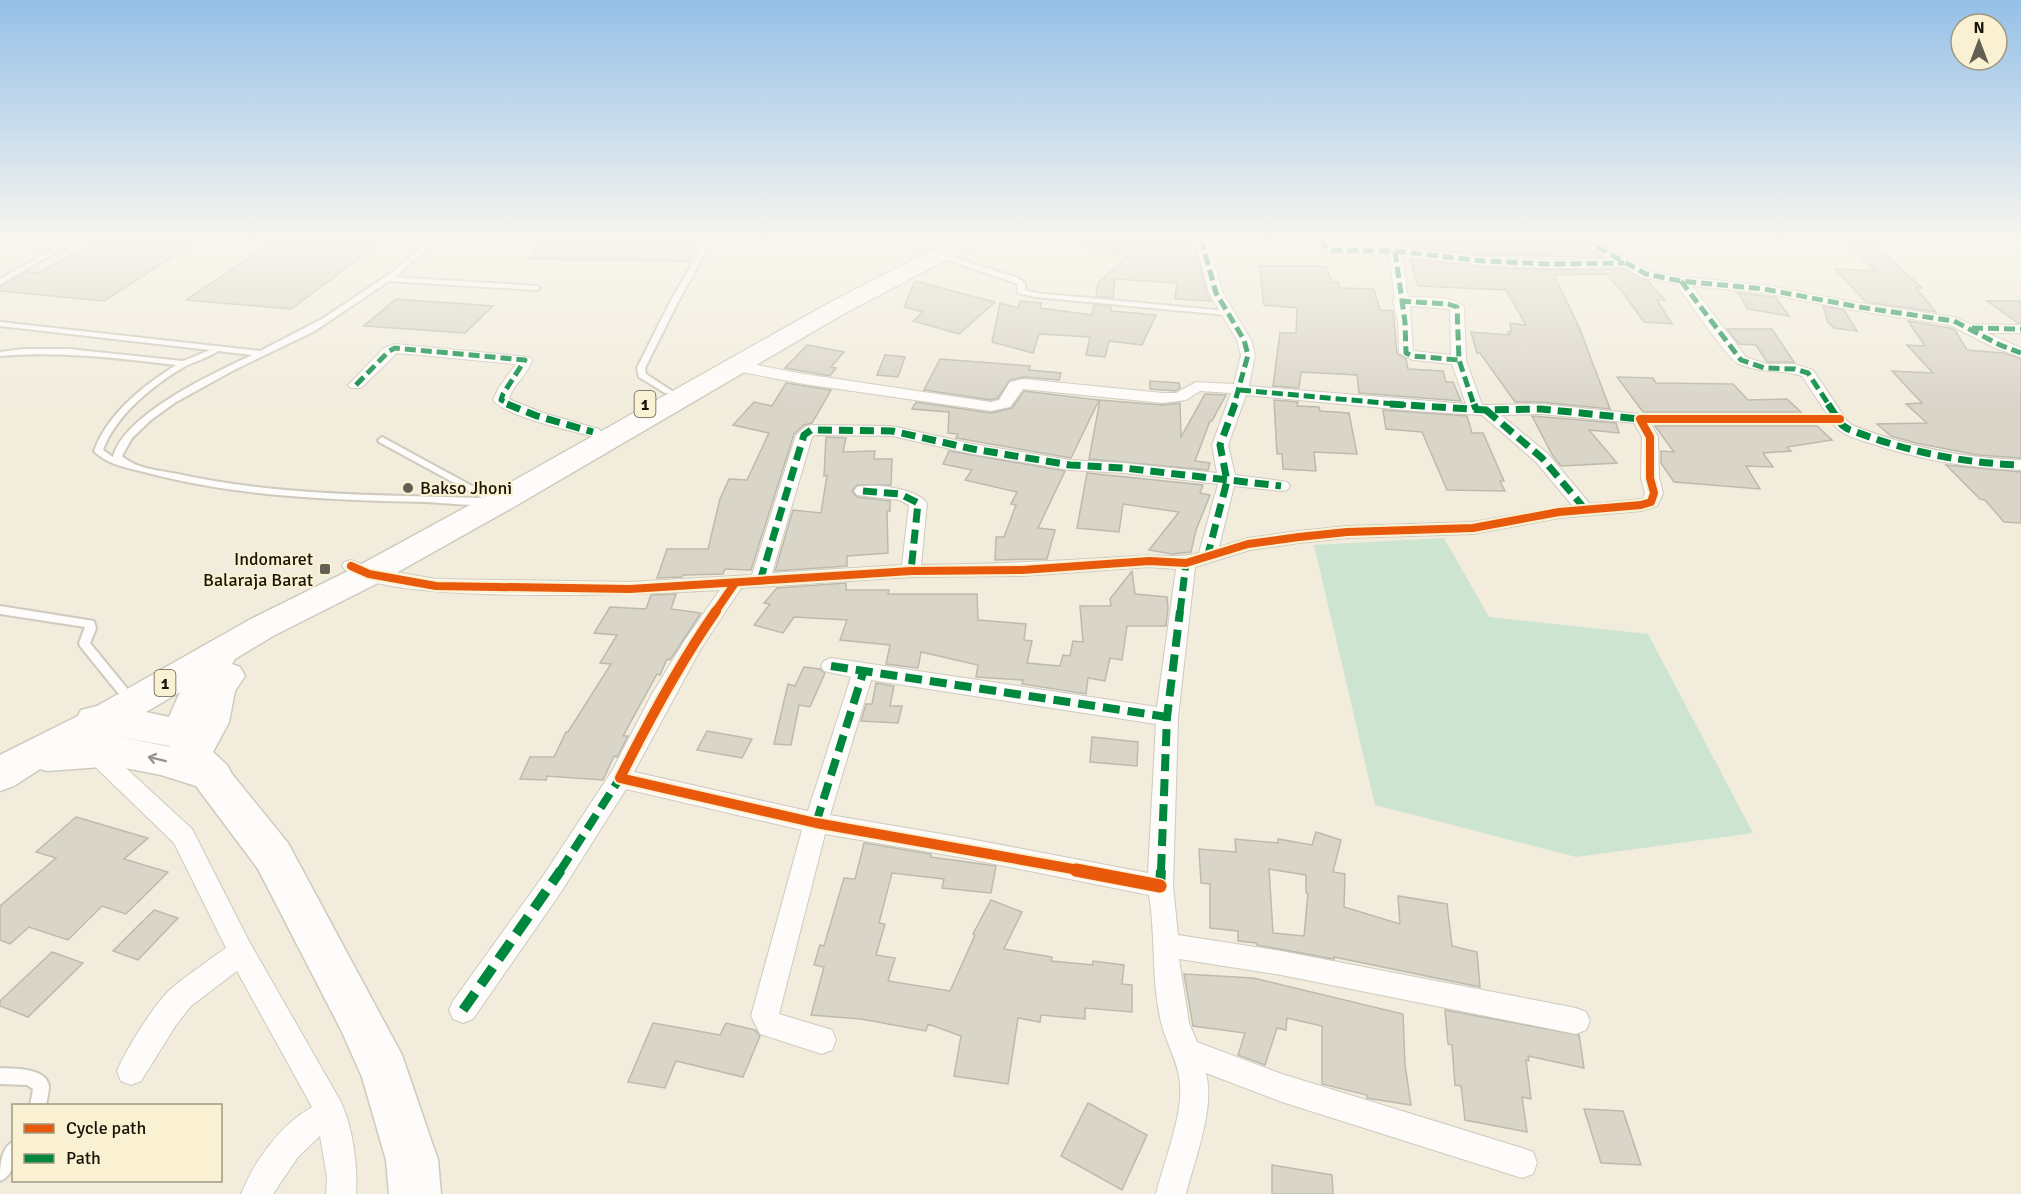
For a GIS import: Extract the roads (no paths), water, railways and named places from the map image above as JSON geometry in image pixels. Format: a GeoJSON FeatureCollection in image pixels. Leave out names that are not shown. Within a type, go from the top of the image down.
{"type":"FeatureCollection","features":[{"type":"Feature","properties":{"kind":"highway","name":"1"},"geometry":{"type":"LineString","coordinates":[[89,730],[243,634],[857,295]]}},
{"type":"Feature","properties":{"kind":"highway","name":"1"},"geometry":{"type":"LineString","coordinates":[[675,395],[736,366],[861,295]]}},
{"type":"Feature","properties":{"kind":"highway","name":"1"},"geometry":{"type":"LineString","coordinates":[[89,730],[122,690],[243,634]]}},
{"type":"Feature","properties":{"kind":"highway"},"geometry":{"type":"LineString","coordinates":[[196,755],[210,722],[218,687],[243,634]]}},
{"type":"Feature","properties":{"kind":"highway"},"geometry":{"type":"LineString","coordinates":[[89,730],[115,751],[137,754],[196,755]]}},
{"type":"Feature","properties":{"kind":"highway"},"geometry":{"type":"LineString","coordinates":[[8,764],[89,730],[196,755],[273,856],[386,1072],[412,1160],[415,1194]]}},
{"type":"Feature","properties":{"kind":"street"},"geometry":{"type":"LineString","coordinates":[[1171,1194],[1193,1108],[1194,1083],[1187,1052],[1175,1023],[1166,970],[1160,886],[1167,717],[1197,561],[1227,481],[1220,445],[1240,390],[1248,355],[1244,340],[1217,295]]}},
{"type":"Feature","properties":{"kind":"street"},"geometry":{"type":"LineString","coordinates":[[1399,295],[1405,322],[1406,352],[1413,356],[1459,360]]}},
{"type":"Feature","properties":{"kind":"street"},"geometry":{"type":"LineString","coordinates":[[1691,295],[1742,360],[1765,368],[1795,369],[1808,373],[1842,425],[1848,429],[1927,455],[1962,462],[2021,465]]}},
{"type":"Feature","properties":{"kind":"street"},"geometry":{"type":"LineString","coordinates":[[1794,295],[1954,321],[2021,353]]}},
{"type":"Feature","properties":{"kind":"street"},"geometry":{"type":"LineString","coordinates":[[1400,301],[1448,304],[1457,307],[1459,360],[1465,383],[1481,410],[1542,458],[1585,509]]}},
{"type":"Feature","properties":{"kind":"street"},"geometry":{"type":"LineString","coordinates":[[1968,328],[2021,329]]}},
{"type":"Feature","properties":{"kind":"street"},"geometry":{"type":"LineString","coordinates":[[356,386],[388,351],[395,348],[522,360],[526,362],[507,384],[501,396],[502,402],[537,416],[600,435]]}},
{"type":"Feature","properties":{"kind":"street"},"geometry":{"type":"LineString","coordinates":[[736,366],[804,379],[989,407],[1002,407],[1006,404],[1015,385],[1023,384],[1163,398],[1180,397],[1196,387],[1204,386],[1481,410],[1541,409],[1640,419],[1840,419]]}},
{"type":"Feature","properties":{"kind":"street"},"geometry":{"type":"LineString","coordinates":[[360,570],[436,586],[630,589],[911,571],[1022,570],[1149,561],[1197,561],[1248,544],[1299,537],[1347,532],[1473,528],[1585,509],[1641,505],[1651,502],[1654,493],[1650,478],[1650,437],[1640,419]]}},
{"type":"Feature","properties":{"kind":"street"},"geometry":{"type":"LineString","coordinates":[[760,581],[804,435],[811,430],[892,431],[973,449],[1070,465],[1124,468],[1281,486]]}},
{"type":"Feature","properties":{"kind":"street"},"geometry":{"type":"LineString","coordinates":[[863,491],[912,498],[918,503],[911,571]]}},
{"type":"Feature","properties":{"kind":"street"},"geometry":{"type":"LineString","coordinates":[[463,1010],[552,884],[620,778],[654,710],[692,645],[735,583]]}},
{"type":"Feature","properties":{"kind":"street"},"geometry":{"type":"LineString","coordinates":[[831,666],[1167,717]]}},
{"type":"Feature","properties":{"kind":"street"},"geometry":{"type":"LineString","coordinates":[[822,1040],[770,1025],[765,1016],[816,823],[864,670]]}},
{"type":"Feature","properties":{"kind":"street"},"geometry":{"type":"LineString","coordinates":[[89,730],[183,836],[241,952],[331,1112],[342,1177],[341,1194]]}},
{"type":"Feature","properties":{"kind":"street"},"geometry":{"type":"LineString","coordinates":[[620,778],[816,823],[965,848],[1160,886]]}},
{"type":"Feature","properties":{"kind":"street"},"geometry":{"type":"LineString","coordinates":[[1166,945],[1281,963],[1576,1021]]}},
{"type":"Feature","properties":{"kind":"street"},"geometry":{"type":"LineString","coordinates":[[131,1071],[181,997],[241,952]]}},
{"type":"Feature","properties":{"kind":"street"},"geometry":{"type":"LineString","coordinates":[[1187,1052],[1282,1088],[1522,1163]]}},
{"type":"Feature","properties":{"kind":"street"},"geometry":{"type":"LineString","coordinates":[[256,1194],[288,1144],[308,1124],[331,1112]]}},
{"type":"Feature","properties":{"kind":"lane"},"geometry":{"type":"LineString","coordinates":[[122,463],[117,456],[120,447],[139,427],[170,402],[214,376],[312,329],[365,295]]}},
{"type":"Feature","properties":{"kind":"lane"},"geometry":{"type":"LineString","coordinates":[[675,395],[642,375],[641,368],[678,295]]}},
{"type":"Feature","properties":{"kind":"lane"},"geometry":{"type":"LineString","coordinates":[[1035,295],[1226,313]]}},
{"type":"Feature","properties":{"kind":"lane"},"geometry":{"type":"LineString","coordinates":[[0,324],[260,354]]}},
{"type":"Feature","properties":{"kind":"lane"},"geometry":{"type":"LineString","coordinates":[[0,354],[28,350],[80,351],[182,363],[180,367]]}},
{"type":"Feature","properties":{"kind":"lane"},"geometry":{"type":"LineString","coordinates":[[216,350],[180,367],[128,408],[109,426],[100,439],[98,451],[107,458],[122,463],[193,482],[233,489],[486,499]]}},
{"type":"Feature","properties":{"kind":"lane"},"geometry":{"type":"LineString","coordinates":[[382,440],[486,499]]}},
{"type":"Feature","properties":{"kind":"lane"},"geometry":{"type":"LineString","coordinates":[[0,610],[90,624],[91,629],[84,643],[122,690]]}},
{"type":"Feature","properties":{"kind":"lane"},"geometry":{"type":"LineString","coordinates":[[0,1076],[30,1077],[41,1086],[38,1104]]}},
{"type":"Feature","properties":{"kind":"lane"},"geometry":{"type":"LineString","coordinates":[[0,1173],[12,1152]]}},
{"type":"Feature","properties":{"kind":"place","name":"Bakso Jhoni"},"geometry":{"type":"Point","coordinates":[408,488]}},
{"type":"Feature","properties":{"kind":"place","name":"Indomaret Balaraja Barat"},"geometry":{"type":"Point","coordinates":[325,569]}}]}
